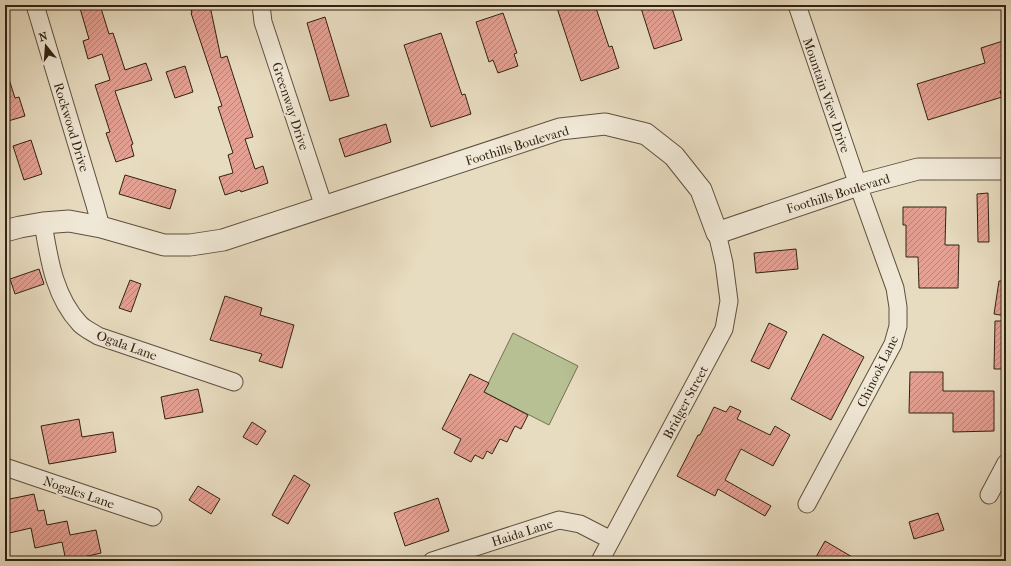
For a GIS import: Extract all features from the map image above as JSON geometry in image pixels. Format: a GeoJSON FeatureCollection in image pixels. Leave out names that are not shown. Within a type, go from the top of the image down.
{"type":"FeatureCollection","features":[{"type":"Feature","properties":{"kind":"street","name":"Rockwood Drive"},"geometry":{"type":"LineString","coordinates":[[36,5],[96,205],[101,227]]}},
{"type":"Feature","properties":{"kind":"street","name":"Greenway Drive"},"geometry":{"type":"LineString","coordinates":[[261,5],[264,22],[324,207]]}},
{"type":"Feature","properties":{"kind":"street","name":"Mountain View Drive"},"geometry":{"type":"LineString","coordinates":[[797,5],[858,185]]}},
{"type":"Feature","properties":{"kind":"street","name":"Foothills Boulevard"},"geometry":{"type":"LineString","coordinates":[[5,231],[43,223],[69,221],[101,227],[164,245],[190,245],[223,240],[560,129],[605,124],[646,134],[674,156],[701,190],[717,232],[858,185],[918,169],[1006,169]]}},
{"type":"Feature","properties":{"kind":"street","name":"Chinook Lane"},"geometry":{"type":"LineString","coordinates":[[807,504],[893,344],[898,326],[898,307],[895,288],[858,185]]}},
{"type":"Feature","properties":{"kind":"street","name":"Ogala Lane"},"geometry":{"type":"LineString","coordinates":[[43,223],[54,280],[66,306],[81,325],[98,336],[234,382]]}},
{"type":"Feature","properties":{"kind":"street","name":"Bridger Street"},"geometry":{"type":"LineString","coordinates":[[600,561],[724,329],[729,301],[724,263],[717,232]]}},
{"type":"Feature","properties":{"kind":"street"},"geometry":{"type":"LineString","coordinates":[[989,495],[1006,463]]}},
{"type":"Feature","properties":{"kind":"street","name":"Nogales Lane"},"geometry":{"type":"LineString","coordinates":[[5,467],[153,517]]}},
{"type":"Feature","properties":{"kind":"street","name":"Haida Lane"},"geometry":{"type":"LineString","coordinates":[[432,561],[559,520],[580,524],[611,540]]}},
{"type":"Feature","properties":{"kind":"green space"},"geometry":{"type":"Polygon","coordinates":[[[513,333],[578,366],[549,425],[484,392],[513,333]]]}},
{"type":"Feature","properties":{"kind":"building"},"geometry":{"type":"Polygon","coordinates":[[[79,5],[100,5],[109,34],[113,33],[125,70],[146,63],[152,80],[115,91],[133,144],[131,145],[134,156],[116,162],[106,133],[110,132],[95,85],[110,80],[102,54],[88,59],[83,41],[89,39],[79,5]]]}},
{"type":"Feature","properties":{"kind":"building"},"geometry":{"type":"Polygon","coordinates":[[[556,5],[595,5],[609,47],[612,46],[619,68],[581,81],[556,5]]]}},
{"type":"Feature","properties":{"kind":"building"},"geometry":{"type":"Polygon","coordinates":[[[640,5],[671,5],[682,40],[654,49],[640,5]]]}},
{"type":"Feature","properties":{"kind":"building"},"geometry":{"type":"Polygon","coordinates":[[[210,6],[221,58],[227,56],[253,137],[245,139],[255,169],[263,166],[268,183],[241,192],[240,190],[225,195],[219,177],[233,173],[228,155],[233,153],[218,107],[222,106],[191,13],[191,10],[210,6]]]}},
{"type":"Feature","properties":{"kind":"building"},"geometry":{"type":"Polygon","coordinates":[[[503,13],[517,53],[514,54],[518,66],[498,73],[493,60],[489,62],[476,22],[503,13]]]}},
{"type":"Feature","properties":{"kind":"building"},"geometry":{"type":"Polygon","coordinates":[[[325,17],[349,96],[330,101],[307,23],[325,17]]]}},
{"type":"Feature","properties":{"kind":"building"},"geometry":{"type":"Polygon","coordinates":[[[441,33],[462,95],[465,94],[471,114],[431,127],[404,45],[441,33]]]}},
{"type":"Feature","properties":{"kind":"building"},"geometry":{"type":"Polygon","coordinates":[[[1006,40],[1006,90],[1000,91],[1002,97],[928,120],[917,84],[985,63],[981,48],[1006,40]]]}},
{"type":"Feature","properties":{"kind":"building"},"geometry":{"type":"Polygon","coordinates":[[[185,66],[193,92],[175,98],[166,72],[185,66]]]}},
{"type":"Feature","properties":{"kind":"building"},"geometry":{"type":"Polygon","coordinates":[[[5,76],[8,76],[15,98],[19,97],[25,116],[5,122],[5,76]]]}},
{"type":"Feature","properties":{"kind":"building"},"geometry":{"type":"Polygon","coordinates":[[[386,124],[391,142],[345,157],[339,139],[386,124]]]}},
{"type":"Feature","properties":{"kind":"building"},"geometry":{"type":"Polygon","coordinates":[[[31,140],[42,174],[24,180],[13,146],[31,140]]]}},
{"type":"Feature","properties":{"kind":"building"},"geometry":{"type":"Polygon","coordinates":[[[125,175],[176,190],[170,209],[119,194],[125,175]]]}},
{"type":"Feature","properties":{"kind":"building"},"geometry":{"type":"Polygon","coordinates":[[[988,193],[989,242],[978,242],[977,194],[988,193]]]}},
{"type":"Feature","properties":{"kind":"building"},"geometry":{"type":"Polygon","coordinates":[[[903,207],[946,207],[945,245],[959,245],[958,288],[919,288],[918,257],[906,257],[906,225],[903,225],[903,207]]]}},
{"type":"Feature","properties":{"kind":"building"},"geometry":{"type":"Polygon","coordinates":[[[796,249],[798,269],[756,273],[754,253],[796,249]]]}},
{"type":"Feature","properties":{"kind":"building"},"geometry":{"type":"Polygon","coordinates":[[[39,269],[44,284],[15,294],[10,279],[39,269]]]}},
{"type":"Feature","properties":{"kind":"building"},"geometry":{"type":"Polygon","coordinates":[[[130,280],[141,284],[131,312],[119,308],[130,280]]]}},
{"type":"Feature","properties":{"kind":"building"},"geometry":{"type":"Polygon","coordinates":[[[999,281],[1006,281],[1006,316],[994,314],[999,281]]]}},
{"type":"Feature","properties":{"kind":"building"},"geometry":{"type":"Polygon","coordinates":[[[225,296],[262,308],[260,315],[294,325],[282,368],[259,361],[262,354],[210,340],[225,296]]]}},
{"type":"Feature","properties":{"kind":"building"},"geometry":{"type":"Polygon","coordinates":[[[995,321],[1006,321],[1006,369],[994,369],[995,321]]]}},
{"type":"Feature","properties":{"kind":"building"},"geometry":{"type":"Polygon","coordinates":[[[769,323],[787,332],[769,369],[751,361],[769,323]]]}},
{"type":"Feature","properties":{"kind":"building"},"geometry":{"type":"Polygon","coordinates":[[[823,334],[864,357],[831,420],[791,399],[823,334]]]}},
{"type":"Feature","properties":{"kind":"building"},"geometry":{"type":"Polygon","coordinates":[[[910,372],[943,372],[943,391],[994,391],[994,431],[953,432],[953,413],[909,413],[910,372]]]}},
{"type":"Feature","properties":{"kind":"building"},"geometry":{"type":"Polygon","coordinates":[[[470,374],[489,383],[484,392],[528,415],[521,429],[515,426],[507,442],[500,439],[492,454],[487,451],[483,459],[475,455],[471,462],[454,453],[461,439],[442,429],[470,374]]]}},
{"type":"Feature","properties":{"kind":"building"},"geometry":{"type":"Polygon","coordinates":[[[198,389],[203,412],[165,419],[161,397],[198,389]]]}},
{"type":"Feature","properties":{"kind":"building"},"geometry":{"type":"Polygon","coordinates":[[[730,406],[741,411],[737,419],[770,435],[775,426],[790,435],[773,466],[741,449],[725,480],[771,506],[765,516],[718,489],[715,496],[677,476],[714,407],[726,412],[730,406]]]}},
{"type":"Feature","properties":{"kind":"building"},"geometry":{"type":"Polygon","coordinates":[[[79,419],[82,437],[113,432],[116,452],[49,464],[41,426],[79,419]]]}},
{"type":"Feature","properties":{"kind":"building"},"geometry":{"type":"Polygon","coordinates":[[[252,422],[266,431],[257,445],[243,437],[252,422]]]}},
{"type":"Feature","properties":{"kind":"building"},"geometry":{"type":"Polygon","coordinates":[[[294,475],[310,485],[288,524],[272,515],[294,475]]]}},
{"type":"Feature","properties":{"kind":"building"},"geometry":{"type":"Polygon","coordinates":[[[198,486],[220,499],[211,514],[189,500],[198,486]]]}},
{"type":"Feature","properties":{"kind":"building"},"geometry":{"type":"Polygon","coordinates":[[[34,494],[38,511],[44,510],[47,525],[67,521],[70,535],[96,530],[101,553],[66,561],[62,542],[35,548],[31,528],[5,534],[5,500],[34,494]]]}},
{"type":"Feature","properties":{"kind":"building"},"geometry":{"type":"Polygon","coordinates":[[[438,498],[449,531],[405,546],[394,513],[438,498]]]}},
{"type":"Feature","properties":{"kind":"building"},"geometry":{"type":"Polygon","coordinates":[[[938,513],[944,530],[914,539],[909,522],[938,513]]]}},
{"type":"Feature","properties":{"kind":"building"},"geometry":{"type":"Polygon","coordinates":[[[825,541],[859,561],[823,561],[816,557],[825,541]]]}}]}
